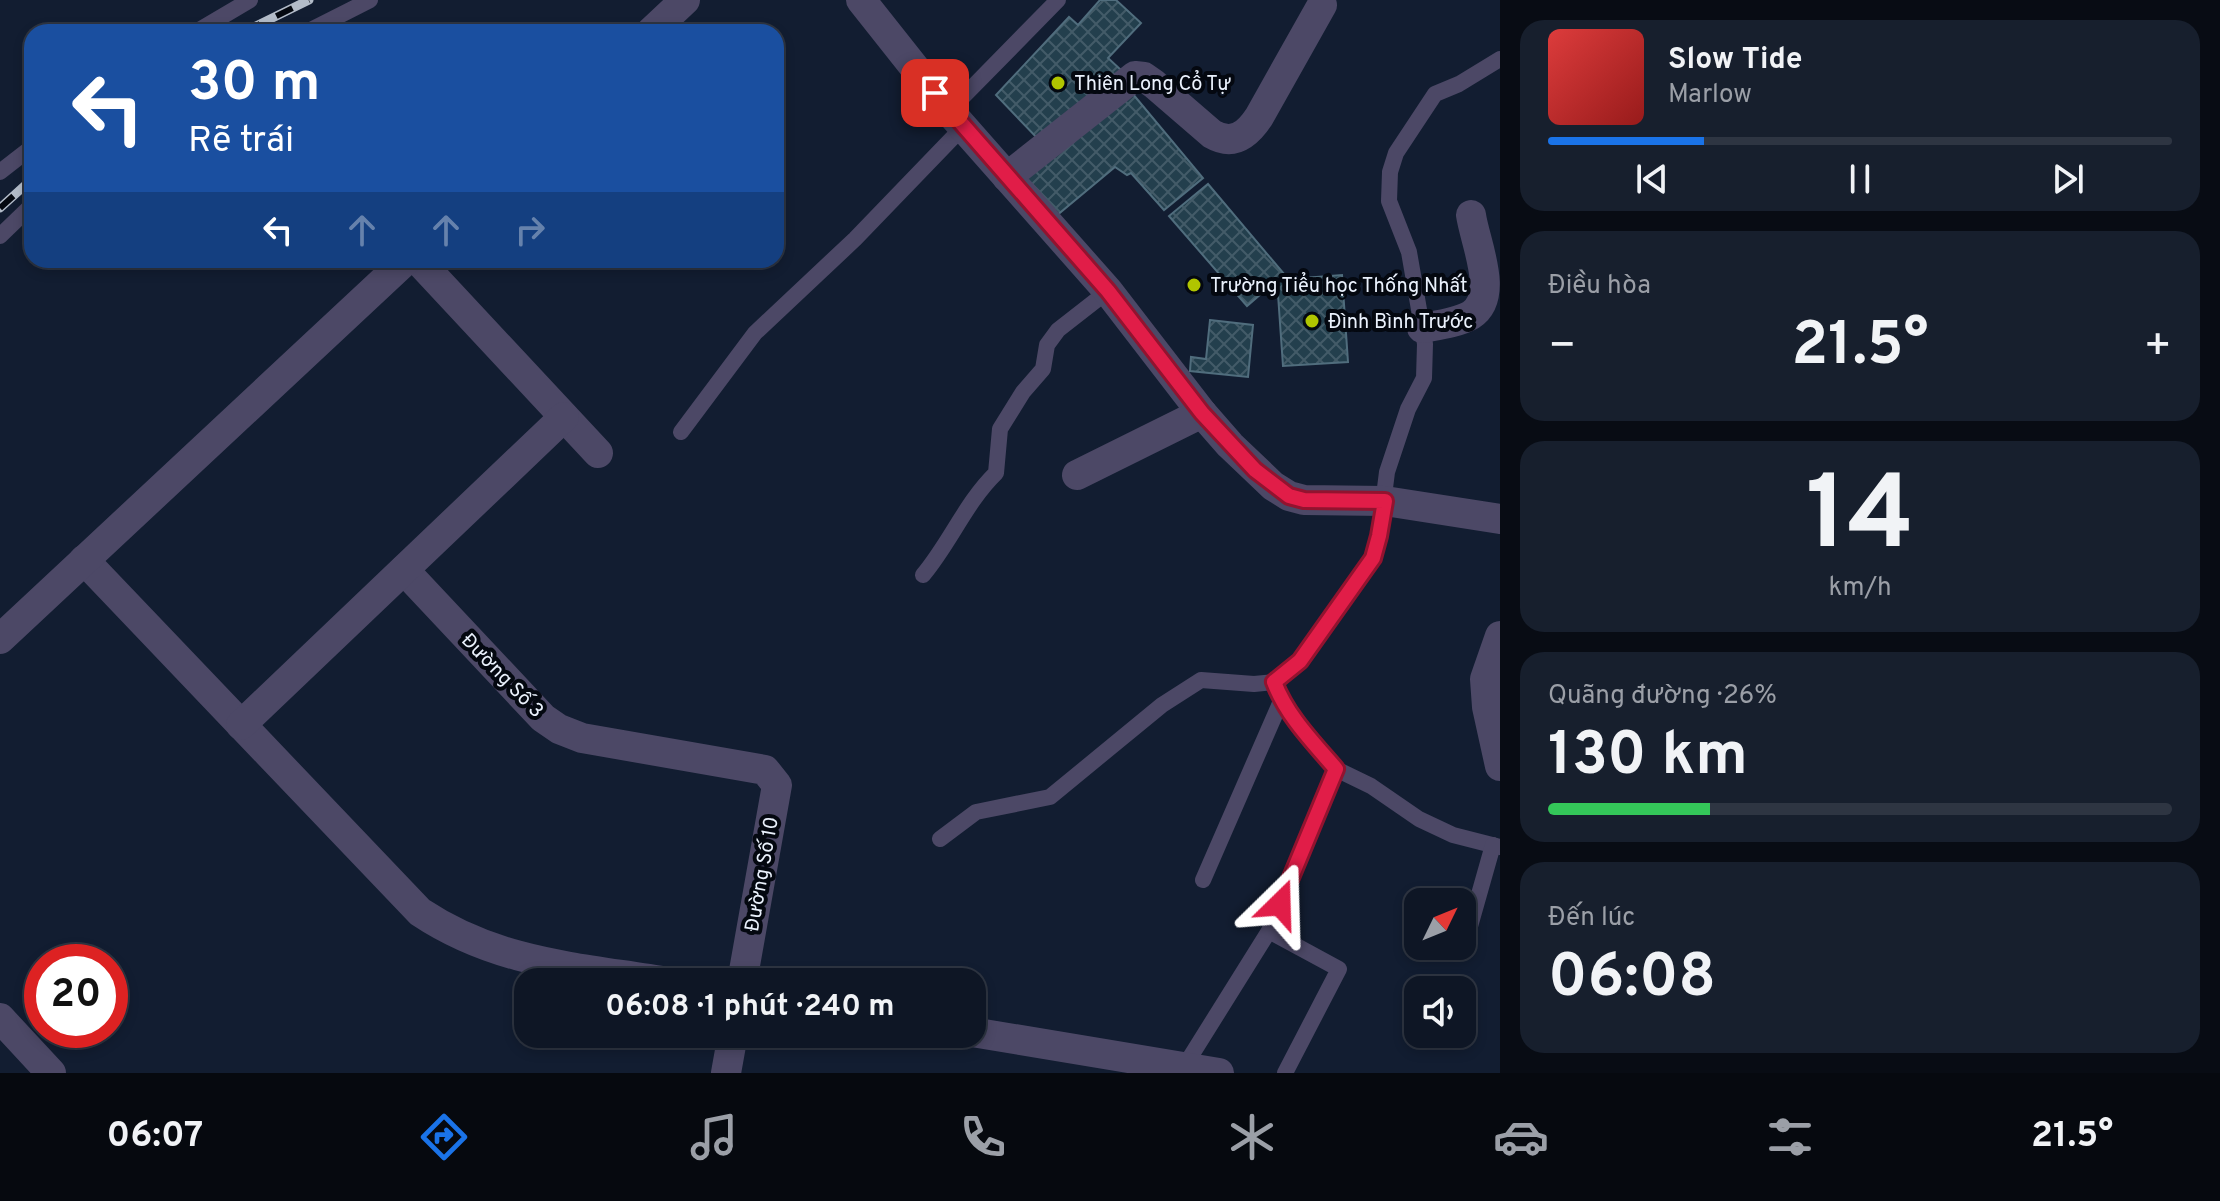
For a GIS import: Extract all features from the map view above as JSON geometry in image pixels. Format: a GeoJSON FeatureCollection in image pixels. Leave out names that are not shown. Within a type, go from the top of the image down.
{"type":"FeatureCollection","features":[{"type":"Feature","properties":{"kind":"street"},"geometry":{"type":"LineString","coordinates":[[660,24],[685,0]]}},
{"type":"Feature","properties":{"kind":"street"},"geometry":{"type":"LineString","coordinates":[[861,0],[956,119],[1108,291],[1202,413],[1255,470],[1289,496],[1323,502],[1385,501],[1500,519]]}},
{"type":"Feature","properties":{"kind":"street"},"geometry":{"type":"LineString","coordinates":[[1007,177],[1135,76],[1144,77],[1154,84],[1218,137],[1239,138],[1248,133],[1259,117],[1322,5]]}},
{"type":"Feature","properties":{"kind":"street"},"geometry":{"type":"LineString","coordinates":[[1422,328],[1470,315],[1481,307],[1486,297],[1486,274],[1471,215]]}},
{"type":"Feature","properties":{"kind":"street"},"geometry":{"type":"LineString","coordinates":[[0,639],[397,268]]}},
{"type":"Feature","properties":{"kind":"street"},"geometry":{"type":"LineString","coordinates":[[425,268],[598,453]]}},
{"type":"Feature","properties":{"kind":"street"},"geometry":{"type":"LineString","coordinates":[[1077,475],[1202,413]]}},
{"type":"Feature","properties":{"kind":"street"},"geometry":{"type":"LineString","coordinates":[[241,725],[564,417]]}},
{"type":"Feature","properties":{"kind":"street"},"geometry":{"type":"LineString","coordinates":[[84,560],[406,898],[436,922],[489,949],[583,968]]}},
{"type":"Feature","properties":{"kind":"street","name":"Đường Số 3"},"geometry":{"type":"LineString","coordinates":[[404,570],[543,718],[559,729],[582,738],[765,770]]}},
{"type":"Feature","properties":{"kind":"street"},"geometry":{"type":"LineString","coordinates":[[1500,636],[1485,679],[1487,707],[1500,766]]}},
{"type":"Feature","properties":{"kind":"street","name":"Đường Số 10"},"geometry":{"type":"LineString","coordinates":[[744,968],[777,785],[765,770]]}},
{"type":"Feature","properties":{"kind":"street"},"geometry":{"type":"LineString","coordinates":[[0,1018],[51,1073]]}},
{"type":"Feature","properties":{"kind":"street"},"geometry":{"type":"LineString","coordinates":[[986,1034],[1219,1073]]}},
{"type":"Feature","properties":{"kind":"street"},"geometry":{"type":"LineString","coordinates":[[726,1073],[730,1048]]}},
{"type":"Feature","properties":{"kind":"lane"},"geometry":{"type":"LineString","coordinates":[[210,24],[250,0]]}},
{"type":"Feature","properties":{"kind":"lane"},"geometry":{"type":"LineString","coordinates":[[323,24],[370,0]]}},
{"type":"Feature","properties":{"kind":"lane"},"geometry":{"type":"LineString","coordinates":[[681,432],[755,333],[855,239],[1058,0]]}},
{"type":"Feature","properties":{"kind":"lane"},"geometry":{"type":"LineString","coordinates":[[940,839],[976,812],[1050,797],[1162,705],[1201,680],[1254,684],[1274,682],[1300,661],[1373,558],[1385,501],[1387,472],[1408,409],[1424,378],[1422,328],[1409,252],[1389,201],[1390,172],[1396,153],[1435,94],[1459,84],[1500,59]]}},
{"type":"Feature","properties":{"kind":"lane"},"geometry":{"type":"LineString","coordinates":[[0,172],[24,153]]}},
{"type":"Feature","properties":{"kind":"lane"},"geometry":{"type":"LineString","coordinates":[[0,236],[24,213]]}},
{"type":"Feature","properties":{"kind":"lane"},"geometry":{"type":"LineString","coordinates":[[923,575],[941,553],[982,487],[996,473],[1000,429],[1023,392],[1043,369],[1047,345],[1058,330],[1108,291]]}},
{"type":"Feature","properties":{"kind":"lane"},"geometry":{"type":"LineString","coordinates":[[1274,682],[1281,701],[1295,722],[1336,769],[1371,786],[1419,819],[1453,835],[1496,846],[1476,910]]}},
{"type":"Feature","properties":{"kind":"lane"},"geometry":{"type":"LineString","coordinates":[[1203,880],[1281,701]]}},
{"type":"Feature","properties":{"kind":"lane"},"geometry":{"type":"LineString","coordinates":[[1184,1067],[1269,931],[1336,769]]}},
{"type":"Feature","properties":{"kind":"lane"},"geometry":{"type":"LineString","coordinates":[[1269,931],[1339,969],[1285,1073]]}},
{"type":"Feature","properties":{"kind":"building","name":"Thiên Long Cổ Tự"},"geometry":{"type":"Polygon","coordinates":[[[1100,0],[1116,0],[1141,23],[1108,58],[1123,72],[1038,139],[996,95],[1069,17],[1078,25],[1100,0]]]}},
{"type":"Feature","properties":{"kind":"building"},"geometry":{"type":"Polygon","coordinates":[[[1132,93],[1203,178],[1164,210],[1131,173],[1127,175],[1115,167],[1056,216],[1023,179],[1132,93]]]}},
{"type":"Feature","properties":{"kind":"building"},"geometry":{"type":"Polygon","coordinates":[[[1208,184],[1284,274],[1247,306],[1169,216],[1208,184]]]}},
{"type":"Feature","properties":{"kind":"building","name":"Đình Bình Trước"},"geometry":{"type":"Polygon","coordinates":[[[1342,275],[1348,362],[1283,366],[1277,280],[1342,275]]]}},
{"type":"Feature","properties":{"kind":"building"},"geometry":{"type":"Polygon","coordinates":[[[1210,320],[1253,325],[1248,377],[1190,371],[1191,357],[1206,359],[1210,320]]]}},
{"type":"Feature","properties":{"kind":"railway"},"geometry":{"type":"LineString","coordinates":[[260,24],[309,0]]}},
{"type":"Feature","properties":{"kind":"railway"},"geometry":{"type":"LineString","coordinates":[[0,208],[24,186]]}},
{"type":"Feature","properties":{"kind":"place","name":"Thiên Long Cổ Tự"},"geometry":{"type":"Point","coordinates":[1058,83]}},
{"type":"Feature","properties":{"kind":"place","name":"Trường Tiểu học Thống Nhất"},"geometry":{"type":"Point","coordinates":[1194,285]}},
{"type":"Feature","properties":{"kind":"place","name":"Đình Bình Trước"},"geometry":{"type":"Point","coordinates":[1312,321]}},
{"type":"Feature","properties":{"kind":"route"},"geometry":{"type":"LineString","coordinates":[[935,93],[1108,291],[1202,413],[1255,470],[1289,496],[1304,500],[1385,501],[1373,558],[1300,661],[1274,682],[1281,701],[1295,722],[1336,769],[1280,904]]}}]}
